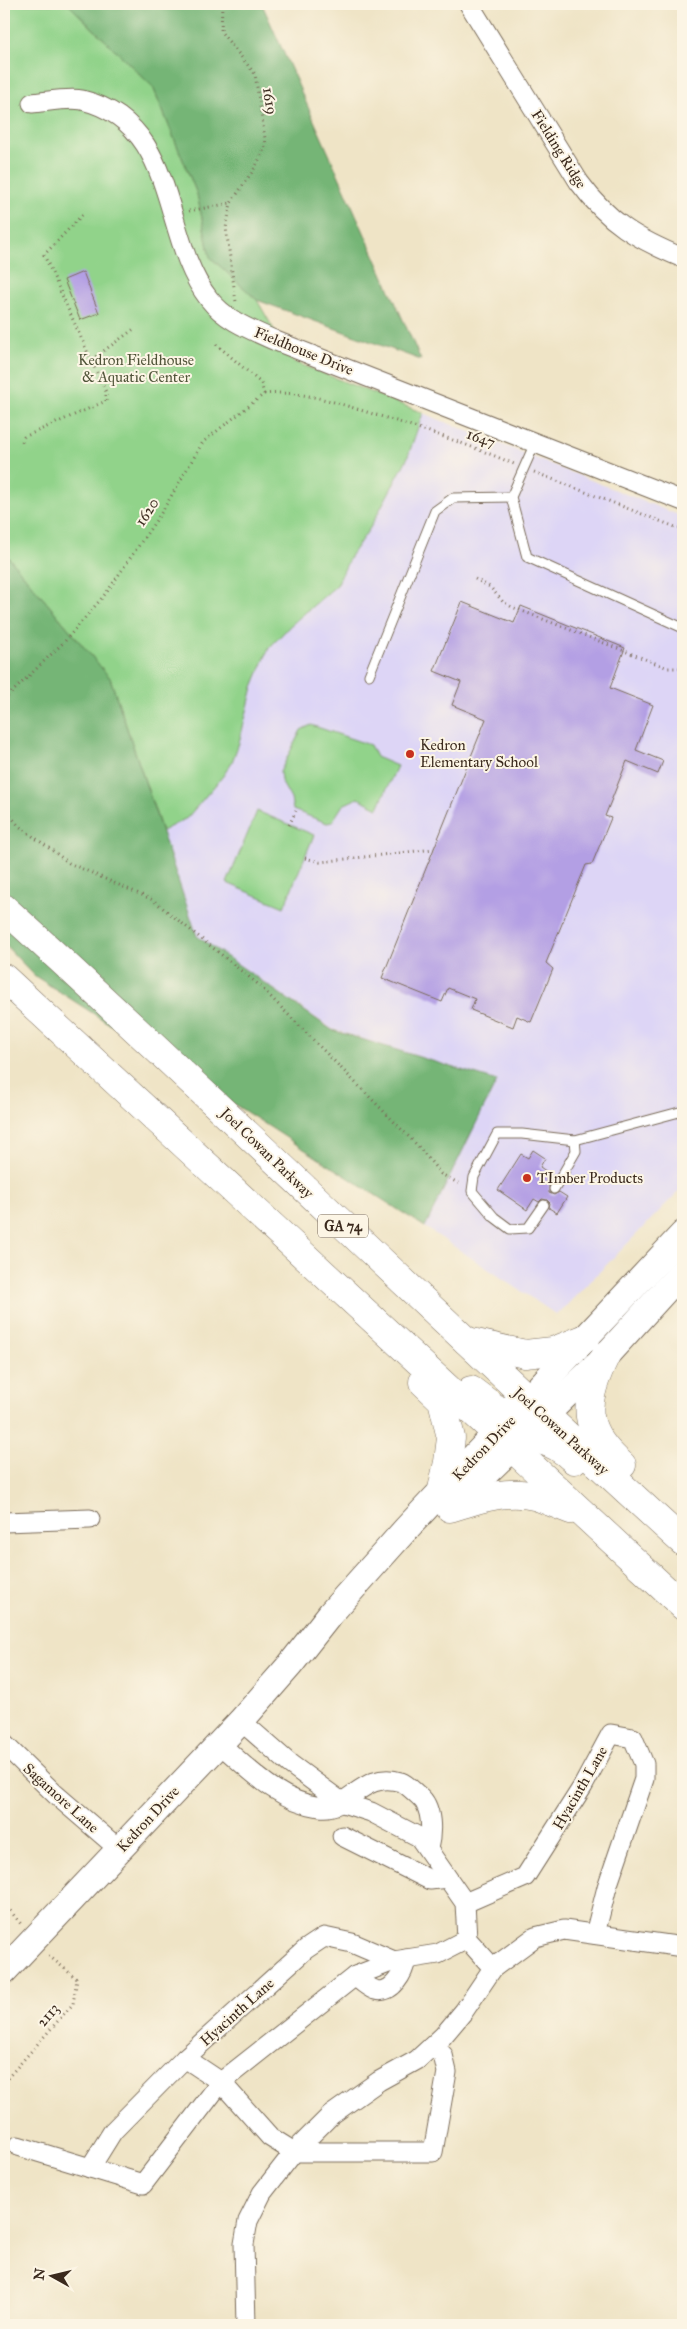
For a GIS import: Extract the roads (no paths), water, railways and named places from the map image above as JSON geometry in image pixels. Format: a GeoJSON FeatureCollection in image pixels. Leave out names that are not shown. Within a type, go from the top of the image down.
{"type":"FeatureCollection","features":[{"type":"Feature","properties":{"kind":"main road","name":"Joel Cowan Parkway"},"geometry":{"type":"LineString","coordinates":[[4,908],[149,1040],[463,1340],[683,1542]]}},
{"type":"Feature","properties":{"kind":"main road"},"geometry":{"type":"LineString","coordinates":[[4,978],[311,1264],[505,1440],[683,1606]]}},
{"type":"Feature","properties":{"kind":"main road"},"geometry":{"type":"LineString","coordinates":[[286,1240],[330,1264],[363,1290],[478,1396],[498,1411],[537,1409]]}},
{"type":"Feature","properties":{"kind":"main road"},"geometry":{"type":"LineString","coordinates":[[311,1264],[337,1303],[442,1400],[451,1438],[445,1501],[508,1494],[536,1496],[586,1516]]}},
{"type":"Feature","properties":{"kind":"main road"},"geometry":{"type":"LineString","coordinates":[[463,1340],[525,1354],[596,1347],[589,1400],[592,1427],[605,1451],[683,1519]]}},
{"type":"Feature","properties":{"kind":"main road"},"geometry":{"type":"LineString","coordinates":[[505,1440],[537,1438],[562,1448],[683,1557]]}},
{"type":"Feature","properties":{"kind":"street","name":"Fielding Ridge"},"geometry":{"type":"LineString","coordinates":[[469,4],[579,182],[596,204],[629,232],[646,243],[683,258]]}},
{"type":"Feature","properties":{"kind":"street","name":"Fieldhouse Drive"},"geometry":{"type":"LineString","coordinates":[[32,103],[80,100],[117,114],[145,143],[169,198],[192,275],[210,300],[230,320],[285,344],[683,501]]}},
{"type":"Feature","properties":{"kind":"street","name":"Kedron Drive"},"geometry":{"type":"LineString","coordinates":[[596,1347],[683,1234]]}},
{"type":"Feature","properties":{"kind":"street","name":"Kedron Drive"},"geometry":{"type":"LineString","coordinates":[[4,1971],[120,1850],[219,1742],[241,1721],[290,1665],[445,1501],[596,1347],[683,1271]]}},
{"type":"Feature","properties":{"kind":"street"},"geometry":{"type":"LineString","coordinates":[[4,1522],[90,1519]]}},
{"type":"Feature","properties":{"kind":"street"},"geometry":{"type":"LineString","coordinates":[[241,1721],[290,1764],[343,1803],[371,1812],[419,1837],[465,1903],[467,1939],[493,1968]]}},
{"type":"Feature","properties":{"kind":"street","name":"Hyacinth Lane"},"geometry":{"type":"LineString","coordinates":[[465,1903],[525,1877],[583,1786],[611,1734],[633,1738],[644,1764],[644,1779],[607,1887],[595,1934]]}},
{"type":"Feature","properties":{"kind":"street"},"geometry":{"type":"LineString","coordinates":[[219,1742],[260,1780],[282,1796],[300,1803],[323,1807],[343,1803],[360,1788],[377,1780],[401,1782],[424,1800],[430,1824],[431,1837],[428,1849]]}},
{"type":"Feature","properties":{"kind":"street","name":"Sagamore Lane"},"geometry":{"type":"LineString","coordinates":[[4,1744],[55,1794],[120,1850]]}},
{"type":"Feature","properties":{"kind":"street"},"geometry":{"type":"LineString","coordinates":[[342,1836],[430,1880],[447,1878]]}},
{"type":"Feature","properties":{"kind":"street"},"geometry":{"type":"LineString","coordinates":[[246,2325],[244,2244],[248,2221],[262,2193],[294,2152],[331,2115],[379,2081],[418,2060],[464,2011],[493,1968],[535,1937],[564,1930],[683,1947]]}},
{"type":"Feature","properties":{"kind":"street","name":"Hyacinth Lane"},"geometry":{"type":"LineString","coordinates":[[90,2168],[113,2131],[185,2058],[306,1949],[324,1937],[352,1943],[400,1960]]}},
{"type":"Feature","properties":{"kind":"street"},"geometry":{"type":"LineString","coordinates":[[18,2146],[143,2184],[221,2082],[355,1976],[367,1986],[377,1990],[390,1987],[400,1978],[400,1960],[438,1954],[467,1939]]}},
{"type":"Feature","properties":{"kind":"street"},"geometry":{"type":"LineString","coordinates":[[294,2152],[433,2152],[447,2072],[443,2055],[432,2046]]}},
{"type":"Feature","properties":{"kind":"street","name":"Hyacinth Lane"},"geometry":{"type":"LineString","coordinates":[[185,2058],[221,2082],[270,2137],[294,2152]]}},
{"type":"Feature","properties":{"kind":"lane"},"geometry":{"type":"LineString","coordinates":[[535,443],[511,497],[527,557],[683,628]]}},
{"type":"Feature","properties":{"kind":"lane"},"geometry":{"type":"LineString","coordinates":[[369,675],[435,511],[453,498],[511,497]]}},
{"type":"Feature","properties":{"kind":"lane"},"geometry":{"type":"LineString","coordinates":[[544,1205],[528,1228],[510,1229],[494,1217],[472,1191],[474,1177],[496,1134],[522,1134],[575,1140],[683,1111]]}},
{"type":"Feature","properties":{"kind":"lane"},"geometry":{"type":"LineString","coordinates":[[554,1189],[576,1151],[575,1140]]}},
{"type":"Feature","properties":{"kind":"place","name":"Kedron Elementary School"},"geometry":{"type":"Point","coordinates":[410,754]}},
{"type":"Feature","properties":{"kind":"place","name":"TImber Products"},"geometry":{"type":"Point","coordinates":[527,1178]}},
{"type":"Feature","properties":{"kind":"park label","name":"Kedron Fieldhouse & Aquatic Center"},"geometry":{"type":"Point","coordinates":[136,368]}}]}
